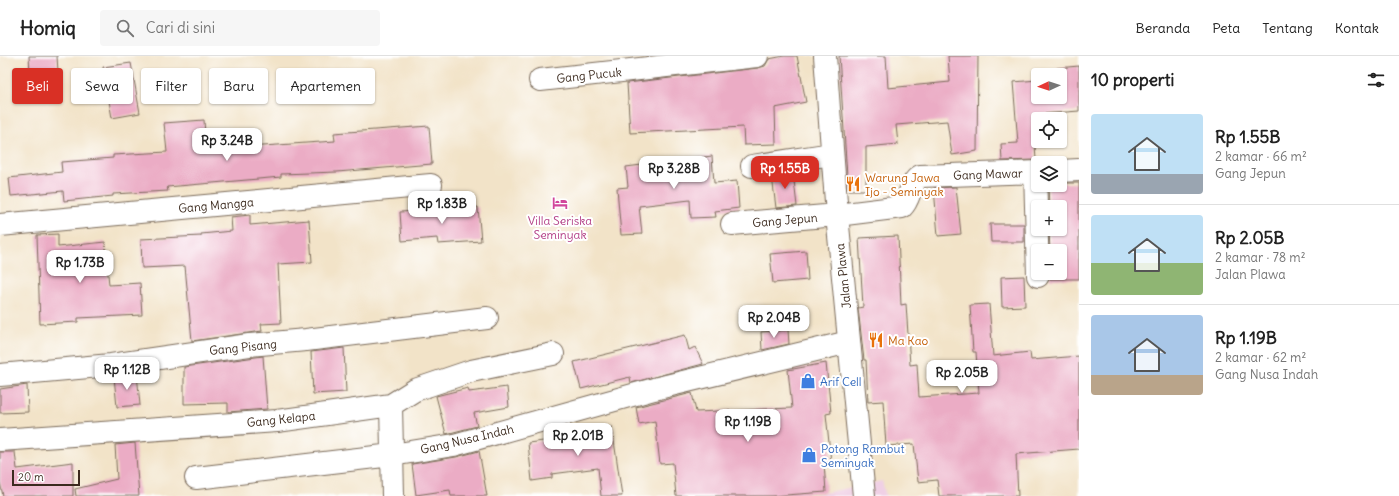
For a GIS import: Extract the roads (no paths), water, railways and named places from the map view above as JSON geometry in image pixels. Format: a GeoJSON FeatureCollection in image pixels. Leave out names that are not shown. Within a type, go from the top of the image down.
{"type":"FeatureCollection","features":[{"type":"Feature","properties":{"kind":"street","name":"Gang Pucuk"},"geometry":{"type":"LineString","coordinates":[[540,80],[757,56]]}},
{"type":"Feature","properties":{"kind":"street","name":"Jalan Plawa"},"geometry":{"type":"LineString","coordinates":[[825,56],[837,215],[864,496]]}},
{"type":"Feature","properties":{"kind":"street"},"geometry":{"type":"LineString","coordinates":[[752,166],[832,154]]}},
{"type":"Feature","properties":{"kind":"street"},"geometry":{"type":"LineString","coordinates":[[1067,171],[1079,170]]}},
{"type":"Feature","properties":{"kind":"street","name":"Gang Mawar"},"geometry":{"type":"LineString","coordinates":[[837,215],[902,207],[906,203],[914,182],[920,176],[1031,172]]}},
{"type":"Feature","properties":{"kind":"street","name":"Gang Mangga"},"geometry":{"type":"LineString","coordinates":[[0,225],[431,185]]}},
{"type":"Feature","properties":{"kind":"street"},"geometry":{"type":"LineString","coordinates":[[1036,192],[1037,244]]}},
{"type":"Feature","properties":{"kind":"street","name":"Gang Jepun"},"geometry":{"type":"LineString","coordinates":[[732,224],[837,215]]}},
{"type":"Feature","properties":{"kind":"street","name":"Gang Pisang"},"geometry":{"type":"LineString","coordinates":[[0,375],[111,364],[248,345],[306,340],[487,318]]}},
{"type":"Feature","properties":{"kind":"street","name":"Gang Nusa Indah"},"geometry":{"type":"LineString","coordinates":[[196,478],[392,455],[454,445],[654,389],[850,342]]}},
{"type":"Feature","properties":{"kind":"street","name":"Gang Kelapa"},"geometry":{"type":"LineString","coordinates":[[0,440],[277,421],[391,405],[415,390],[471,371],[553,354]]}},
{"type":"Feature","properties":{"kind":"street"},"geometry":{"type":"LineString","coordinates":[[391,405],[393,496]]}},
{"type":"Feature","properties":{"kind":"place","name":"Warung Jawa Ijo - Seminyak"},"geometry":{"type":"Point","coordinates":[853,184]}},
{"type":"Feature","properties":{"kind":"place","name":"Villa Seriska Seminyak"},"geometry":{"type":"Point","coordinates":[560,203]}},
{"type":"Feature","properties":{"kind":"place","name":"Ma Kao"},"geometry":{"type":"Point","coordinates":[876,340]}},
{"type":"Feature","properties":{"kind":"place","name":"Arif Cell"},"geometry":{"type":"Point","coordinates":[808,381]}},
{"type":"Feature","properties":{"kind":"place","name":"Potong Rambut Seminyak"},"geometry":{"type":"Point","coordinates":[809,455]}}]}
